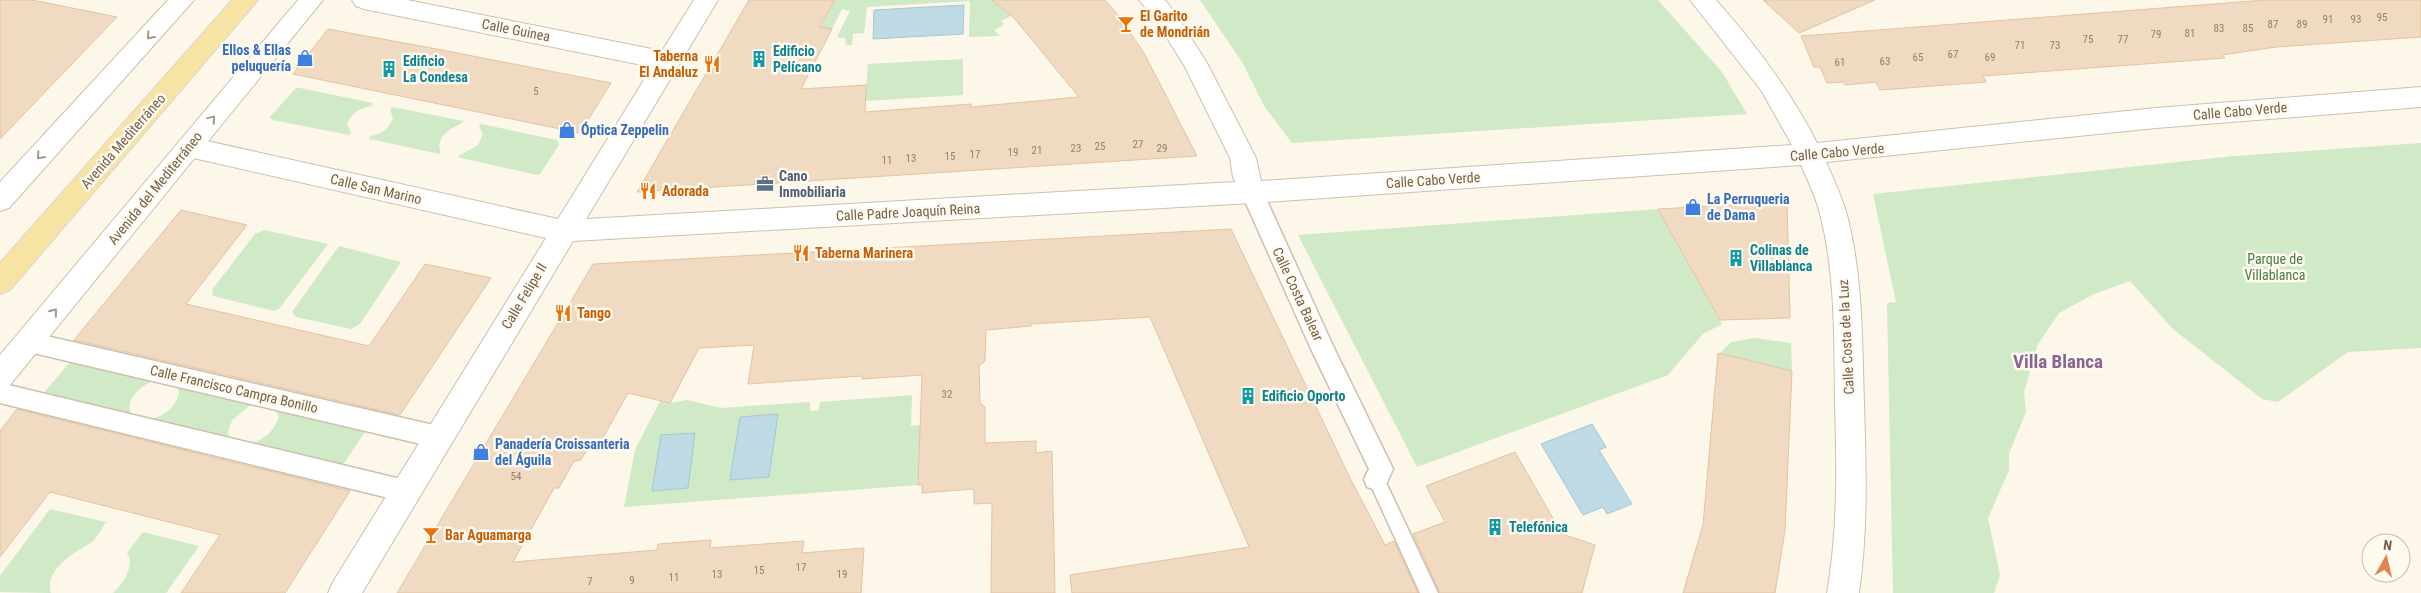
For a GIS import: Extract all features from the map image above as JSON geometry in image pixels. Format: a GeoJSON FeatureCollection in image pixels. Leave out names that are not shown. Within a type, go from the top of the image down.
{"type":"FeatureCollection","features":[{"type":"Feature","properties":{"kind":"main road","name":"Avenida Mediterráneo"},"geometry":{"type":"LineString","coordinates":[[0,282],[246,0]]}},
{"type":"Feature","properties":{"kind":"street"},"geometry":{"type":"LineString","coordinates":[[0,200],[182,0]]}},
{"type":"Feature","properties":{"kind":"street","name":"Avenida del Mediterráneo"},"geometry":{"type":"LineString","coordinates":[[0,376],[311,0]]}},
{"type":"Feature","properties":{"kind":"street","name":"Calle Guinea"},"geometry":{"type":"LineString","coordinates":[[364,0],[668,61]]}},
{"type":"Feature","properties":{"kind":"street","name":"Calle Felipe II"},"geometry":{"type":"LineString","coordinates":[[344,593],[706,0]]}},
{"type":"Feature","properties":{"kind":"street","name":"Calle Costa Balear"},"geometry":{"type":"LineString","coordinates":[[1151,0],[1167,19],[1195,63],[1243,158],[1246,177],[1252,192],[1319,340],[1381,469],[1376,479]]}},
{"type":"Feature","properties":{"kind":"street","name":"Calle Costa de la Luz"},"geometry":{"type":"LineString","coordinates":[[1702,0],[1739,40],[1766,75],[1810,154],[1835,220],[1847,304],[1851,464],[1848,568],[1843,593]]}},
{"type":"Feature","properties":{"kind":"street","name":"Calle Cabo Verde"},"geometry":{"type":"LineString","coordinates":[[1252,192],[1810,154],[2156,118],[2421,97]]}},
{"type":"Feature","properties":{"kind":"street","name":"Calle San Marino"},"geometry":{"type":"LineString","coordinates":[[189,147],[564,231]]}},
{"type":"Feature","properties":{"kind":"street","name":"Calle Padre Joaquín Reina"},"geometry":{"type":"LineString","coordinates":[[564,231],[1252,192]]}},
{"type":"Feature","properties":{"kind":"street","name":"Calle Francisco Campra Bonillo"},"geometry":{"type":"LineString","coordinates":[[29,342],[438,437]]}},
{"type":"Feature","properties":{"kind":"street"},"geometry":{"type":"LineString","coordinates":[[0,394],[405,491]]}},
{"type":"Feature","properties":{"kind":"lane","name":"Calle Costa Balear"},"geometry":{"type":"LineString","coordinates":[[1376,479],[1429,593]]}},
{"type":"Feature","properties":{"kind":"green space"},"geometry":{"type":"Polygon","coordinates":[[[835,0],[992,0],[1011,16],[1001,21],[1004,25],[994,30],[1000,36],[969,37],[970,1],[867,7],[864,33],[853,34],[852,45],[846,45],[845,38],[837,37],[850,11],[842,9],[832,29],[821,27],[835,0]]]}},
{"type":"Feature","properties":{"kind":"green space"},"geometry":{"type":"Polygon","coordinates":[[[1200,0],[1658,0],[1722,72],[1747,114],[1292,143],[1264,106],[1242,62],[1200,0]]]}},
{"type":"Feature","properties":{"kind":"green space"},"geometry":{"type":"Polygon","coordinates":[[[963,59],[963,95],[865,101],[868,64],[963,59]]]}},
{"type":"Feature","properties":{"kind":"green space"},"geometry":{"type":"Polygon","coordinates":[[[296,88],[373,103],[372,106],[360,109],[351,116],[347,124],[351,133],[349,135],[272,120],[270,117],[296,88]]]}},
{"type":"Feature","properties":{"kind":"green space"},"geometry":{"type":"Polygon","coordinates":[[[392,107],[464,121],[444,135],[439,144],[440,154],[369,139],[370,136],[381,133],[387,128],[393,118],[390,110],[392,107]]]}},
{"type":"Feature","properties":{"kind":"green space"},"geometry":{"type":"Polygon","coordinates":[[[481,124],[557,140],[559,145],[540,174],[537,175],[457,157],[478,145],[483,134],[479,126],[481,124]]]}},
{"type":"Feature","properties":{"kind":"green space","name":"Parque de Villablanca"},"geometry":{"type":"Polygon","coordinates":[[[2421,143],[2421,348],[2348,352],[2278,402],[2262,399],[2173,329],[2130,281],[2094,294],[2059,313],[2038,344],[2024,392],[2026,412],[2009,453],[2009,470],[1988,518],[2000,575],[1994,593],[1893,593],[1887,303],[1896,302],[1873,194],[2235,156],[2421,143]]]}},
{"type":"Feature","properties":{"kind":"green space"},"geometry":{"type":"Polygon","coordinates":[[[1658,209],[1722,324],[1703,334],[1668,375],[1417,467],[1298,235],[1658,209]]]}},
{"type":"Feature","properties":{"kind":"green space"},"geometry":{"type":"Polygon","coordinates":[[[264,230],[328,244],[279,309],[274,311],[213,296],[212,290],[255,234],[264,230]]]}},
{"type":"Feature","properties":{"kind":"green space"},"geometry":{"type":"Polygon","coordinates":[[[339,246],[401,262],[360,324],[351,329],[296,317],[292,312],[339,246]]]}},
{"type":"Feature","properties":{"kind":"green space"},"geometry":{"type":"Polygon","coordinates":[[[1754,338],[1791,343],[1792,371],[1718,355],[1731,342],[1754,338]]]}},
{"type":"Feature","properties":{"kind":"green space"},"geometry":{"type":"Polygon","coordinates":[[[71,361],[153,381],[143,386],[135,394],[130,404],[132,415],[42,395],[71,361]]]}},
{"type":"Feature","properties":{"kind":"green space"},"geometry":{"type":"Polygon","coordinates":[[[176,385],[253,403],[232,420],[228,432],[230,438],[149,420],[164,414],[172,407],[179,392],[176,385]]]}},
{"type":"Feature","properties":{"kind":"green space"},"geometry":{"type":"Polygon","coordinates":[[[912,395],[911,426],[921,425],[918,485],[624,507],[635,450],[660,401],[670,403],[687,400],[721,408],[810,402],[810,411],[819,410],[820,402],[912,395]]]}},
{"type":"Feature","properties":{"kind":"green space"},"geometry":{"type":"Polygon","coordinates":[[[274,407],[365,428],[365,432],[340,469],[250,444],[260,440],[274,427],[279,417],[274,407]]]}},
{"type":"Feature","properties":{"kind":"green space"},"geometry":{"type":"Polygon","coordinates":[[[50,509],[106,522],[92,542],[61,563],[52,577],[51,593],[0,592],[0,576],[50,509]]]}},
{"type":"Feature","properties":{"kind":"green space"},"geometry":{"type":"Polygon","coordinates":[[[143,532],[199,546],[166,593],[113,593],[124,580],[129,569],[130,563],[127,553],[143,532]]]}},
{"type":"Feature","properties":{"kind":"water"},"geometry":{"type":"Polygon","coordinates":[[[964,5],[963,34],[873,39],[874,10],[964,5]]]}},
{"type":"Feature","properties":{"kind":"water"},"geometry":{"type":"Polygon","coordinates":[[[778,414],[769,477],[730,480],[740,417],[778,414]]]}},
{"type":"Feature","properties":{"kind":"water"},"geometry":{"type":"Polygon","coordinates":[[[1592,424],[1606,447],[1599,450],[1632,504],[1607,514],[1603,507],[1583,515],[1541,444],[1592,424]]]}},
{"type":"Feature","properties":{"kind":"water"},"geometry":{"type":"Polygon","coordinates":[[[695,433],[688,488],[652,491],[661,435],[695,433]]]}},
{"type":"Feature","properties":{"kind":"building"},"geometry":{"type":"Polygon","coordinates":[[[0,0],[32,0],[117,17],[0,139],[0,0]]]}},
{"type":"Feature","properties":{"kind":"building"},"geometry":{"type":"Polygon","coordinates":[[[749,0],[835,0],[820,27],[832,29],[801,89],[866,85],[865,112],[971,104],[971,107],[1079,97],[1014,18],[992,0],[1105,0],[1119,16],[1144,53],[1197,156],[637,192],[749,0]]]}},
{"type":"Feature","properties":{"kind":"building"},"geometry":{"type":"Polygon","coordinates":[[[1763,0],[1875,0],[1799,33],[1763,0]]]}},
{"type":"Feature","properties":{"kind":"building"},"geometry":{"type":"Polygon","coordinates":[[[2265,0],[2421,0],[2421,37],[2276,47],[2222,55],[2225,58],[1983,76],[1986,82],[1880,90],[1876,82],[1845,85],[1843,82],[1827,83],[1820,67],[1814,67],[1801,36],[2265,0]]]}},
{"type":"Feature","properties":{"kind":"building"},"geometry":{"type":"Polygon","coordinates":[[[328,29],[611,83],[580,133],[293,74],[328,29]]]}},
{"type":"Feature","properties":{"kind":"building","name":"Colinas de Villablanca"},"geometry":{"type":"Polygon","coordinates":[[[1787,202],[1790,318],[1720,320],[1658,209],[1787,202]]]}},
{"type":"Feature","properties":{"kind":"building"},"geometry":{"type":"Polygon","coordinates":[[[181,210],[247,225],[186,304],[369,346],[425,264],[491,278],[400,415],[74,340],[181,210]]]}},
{"type":"Feature","properties":{"kind":"building"},"geometry":{"type":"Polygon","coordinates":[[[1231,229],[1350,478],[1385,545],[1394,541],[1418,593],[1072,593],[1070,575],[1249,547],[1150,317],[1031,324],[1031,326],[986,330],[985,361],[979,366],[980,403],[985,407],[985,443],[1036,441],[1036,453],[1052,451],[1055,593],[991,593],[992,503],[974,504],[974,489],[922,493],[922,485],[918,485],[922,375],[862,379],[862,376],[748,384],[754,345],[699,348],[670,403],[628,393],[596,450],[586,451],[581,460],[574,461],[559,488],[554,488],[513,562],[657,550],[658,544],[711,540],[710,548],[804,541],[802,553],[864,548],[861,593],[397,593],[593,264],[1231,229]]]}},
{"type":"Feature","properties":{"kind":"building"},"geometry":{"type":"Polygon","coordinates":[[[1718,353],[1792,371],[1785,530],[1775,593],[1683,593],[1703,525],[1718,353]]]}},
{"type":"Feature","properties":{"kind":"building"},"geometry":{"type":"Polygon","coordinates":[[[17,409],[350,491],[285,593],[181,593],[220,535],[50,492],[0,557],[0,431],[17,409]]]}},
{"type":"Feature","properties":{"kind":"building","name":"Telefónica"},"geometry":{"type":"Polygon","coordinates":[[[1515,452],[1562,534],[1595,545],[1582,593],[1440,593],[1413,534],[1445,522],[1426,486],[1515,452]]]}},
{"type":"Feature","properties":{"kind":"place","name":"El Garito de Mondrián"},"geometry":{"type":"Point","coordinates":[1126,24]}},
{"type":"Feature","properties":{"kind":"place","name":"Ellos & Ellas peluquería"},"geometry":{"type":"Point","coordinates":[305,58]}},
{"type":"Feature","properties":{"kind":"place","name":"Edificio Pelícano"},"geometry":{"type":"Point","coordinates":[759,59]}},
{"type":"Feature","properties":{"kind":"place","name":"Taberna El Andaluz"},"geometry":{"type":"Point","coordinates":[712,64]}},
{"type":"Feature","properties":{"kind":"place","name":"Edificio La Condesa"},"geometry":{"type":"Point","coordinates":[389,69]}},
{"type":"Feature","properties":{"kind":"place","name":"Óptica Zeppelin"},"geometry":{"type":"Point","coordinates":[567,130]}},
{"type":"Feature","properties":{"kind":"place","name":"Cano Inmobiliaria"},"geometry":{"type":"Point","coordinates":[765,184]}},
{"type":"Feature","properties":{"kind":"place","name":"Adorada"},"geometry":{"type":"Point","coordinates":[648,191]}},
{"type":"Feature","properties":{"kind":"place","name":"La Perruqueria de Dama"},"geometry":{"type":"Point","coordinates":[1693,207]}},
{"type":"Feature","properties":{"kind":"place","name":"Taberna Marinera"},"geometry":{"type":"Point","coordinates":[801,253]}},
{"type":"Feature","properties":{"kind":"place","name":"Colinas de Villablanca"},"geometry":{"type":"Point","coordinates":[1736,258]}},
{"type":"Feature","properties":{"kind":"place","name":"Tango"},"geometry":{"type":"Point","coordinates":[563,313]}},
{"type":"Feature","properties":{"kind":"place","name":"Edificio Oporto"},"geometry":{"type":"Point","coordinates":[1248,396]}},
{"type":"Feature","properties":{"kind":"place","name":"Panadería Croissanteria del Águila"},"geometry":{"type":"Point","coordinates":[481,452]}},
{"type":"Feature","properties":{"kind":"place","name":"Telefónica"},"geometry":{"type":"Point","coordinates":[1495,527]}},
{"type":"Feature","properties":{"kind":"place","name":"Bar Aguamarga"},"geometry":{"type":"Point","coordinates":[431,535]}},
{"type":"Feature","properties":{"kind":"district","name":"Villa Blanca"},"geometry":{"type":"Point","coordinates":[2058,361]}}]}
